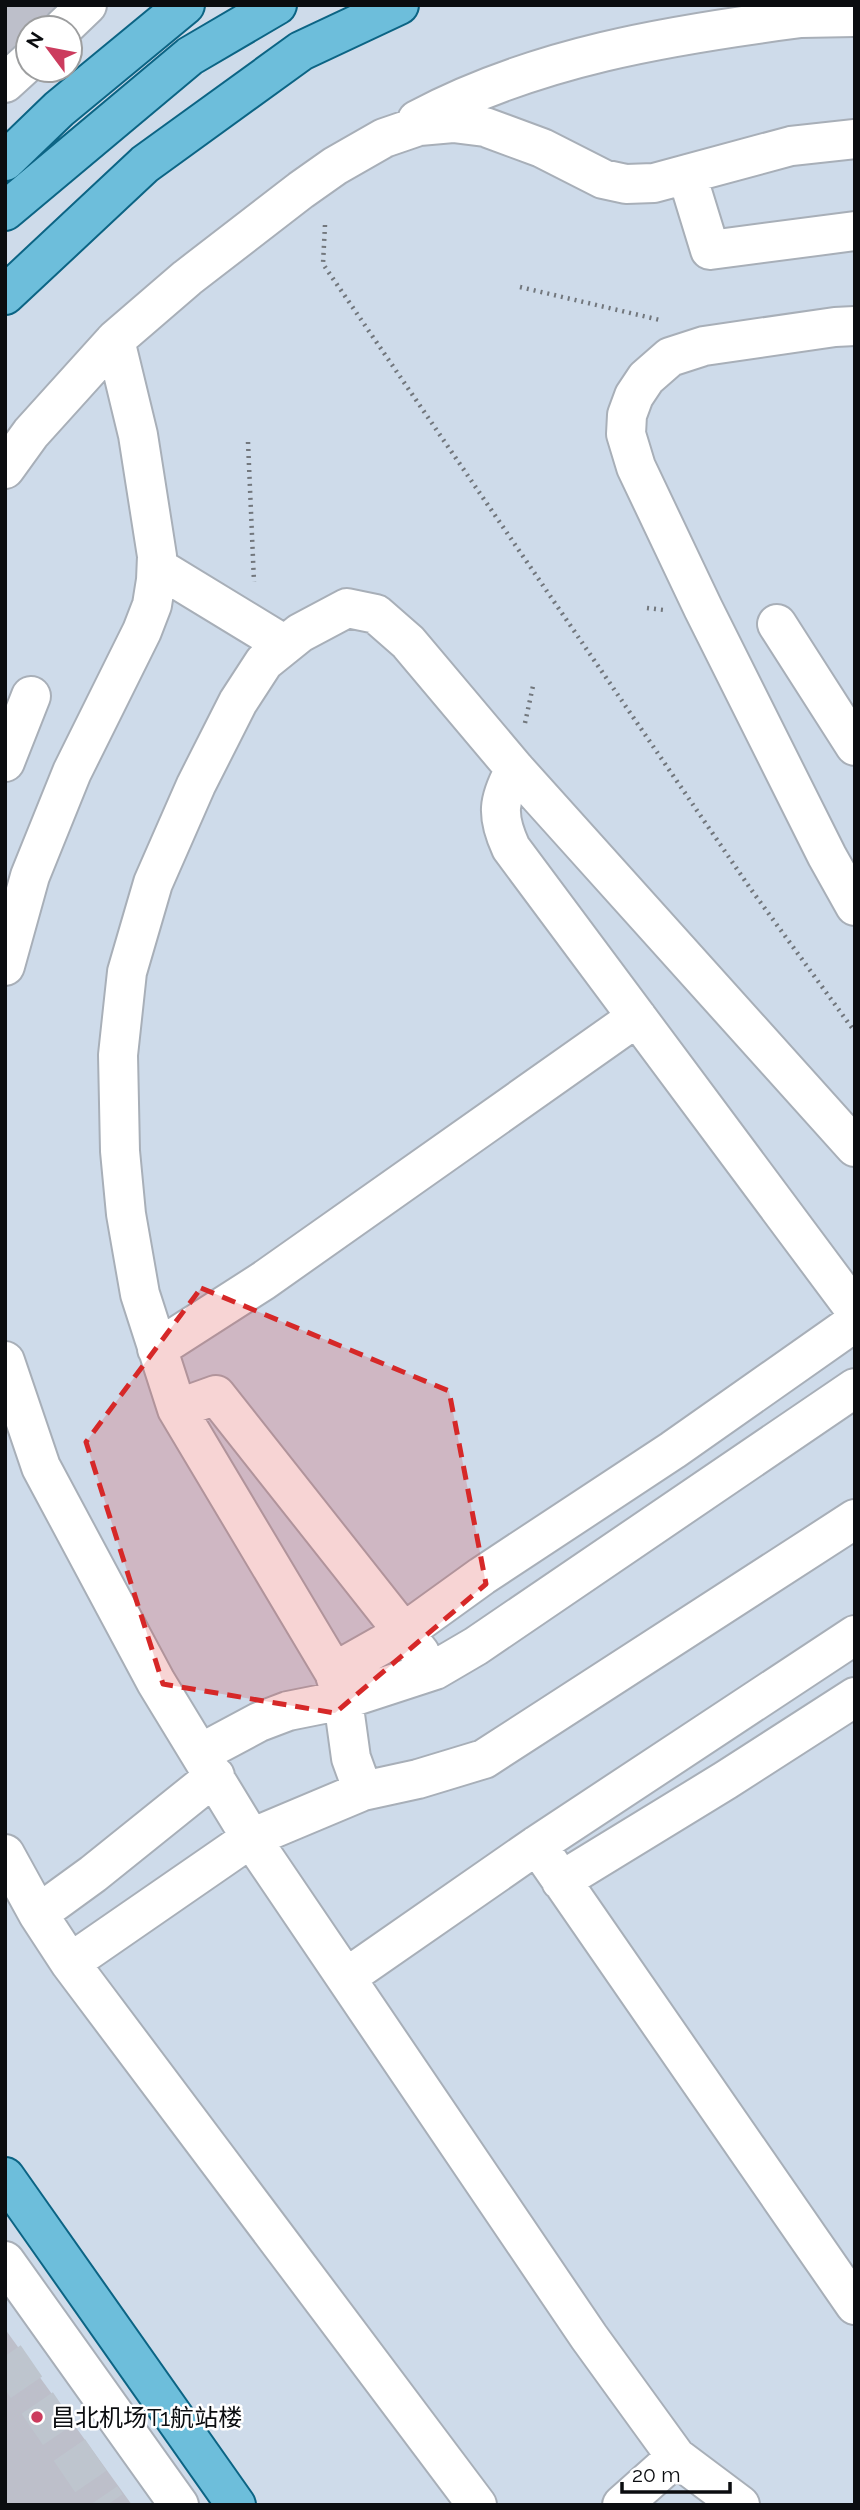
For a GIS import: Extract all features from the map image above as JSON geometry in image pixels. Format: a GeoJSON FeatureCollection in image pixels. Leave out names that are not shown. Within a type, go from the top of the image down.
{"type":"FeatureCollection","features":[{"type":"Feature","properties":{"kind":"main road"},"geometry":{"type":"LineString","coordinates":[[5,161],[59,109],[184,5]]}},
{"type":"Feature","properties":{"kind":"main road"},"geometry":{"type":"LineString","coordinates":[[5,211],[190,56],[277,5]]}},
{"type":"Feature","properties":{"kind":"main road"},"geometry":{"type":"LineString","coordinates":[[5,295],[145,164],[301,51],[399,5]]}},
{"type":"Feature","properties":{"kind":"main road"},"geometry":{"type":"LineString","coordinates":[[5,2176],[236,2505]]}},
{"type":"Feature","properties":{"kind":"lane"},"geometry":{"type":"LineString","coordinates":[[765,5],[801,18]]}},
{"type":"Feature","properties":{"kind":"lane"},"geometry":{"type":"LineString","coordinates":[[5,468],[31,433],[115,340],[187,278],[268,213],[335,166],[440,108],[504,80],[631,45],[801,18],[855,17]]}},
{"type":"Feature","properties":{"kind":"lane"},"geometry":{"type":"LineString","coordinates":[[384,138],[418,127],[453,123],[485,127],[516,137],[603,179],[626,184],[654,183],[791,146],[855,139]]}},
{"type":"Feature","properties":{"kind":"lane"},"geometry":{"type":"LineString","coordinates":[[687,175],[710,250],[855,231]]}},
{"type":"Feature","properties":{"kind":"lane"},"geometry":{"type":"LineString","coordinates":[[855,326],[704,346],[670,357],[651,372],[634,396],[627,415],[626,434],[636,467],[697,596],[827,856],[855,906]]}},
{"type":"Feature","properties":{"kind":"lane"},"geometry":{"type":"LineString","coordinates":[[5,966],[30,876],[67,783],[142,631],[152,604],[157,567],[138,435],[115,340]]}},
{"type":"Feature","properties":{"kind":"lane"},"geometry":{"type":"LineString","coordinates":[[157,567],[285,645]]}},
{"type":"Feature","properties":{"kind":"lane"},"geometry":{"type":"LineString","coordinates":[[363,1791],[351,1758],[339,1686],[177,1409],[138,1281],[125,1214],[120,1151],[118,1055],[127,972],[153,883],[195,785],[238,702],[264,662],[323,619],[347,608],[376,614],[408,642],[515,769],[855,1147]]}},
{"type":"Feature","properties":{"kind":"lane"},"geometry":{"type":"LineString","coordinates":[[776,624],[855,746]]}},
{"type":"Feature","properties":{"kind":"lane"},"geometry":{"type":"LineString","coordinates":[[5,762],[30,696]]}},
{"type":"Feature","properties":{"kind":"lane"},"geometry":{"type":"LineString","coordinates":[[515,769],[505,788],[500,807],[501,827],[511,848],[855,1310]]}},
{"type":"Feature","properties":{"kind":"lane"},"geometry":{"type":"LineString","coordinates":[[158,1349],[264,1280],[637,1017]]}},
{"type":"Feature","properties":{"kind":"lane"},"geometry":{"type":"LineString","coordinates":[[38,1914],[93,1874],[208,1765],[259,1722],[339,1686],[403,1633],[482,1576],[673,1450],[855,1322]]}},
{"type":"Feature","properties":{"kind":"lane"},"geometry":{"type":"LineString","coordinates":[[5,1361],[41,1467],[156,1682],[251,1838],[589,2337],[676,2457],[740,2505]]}},
{"type":"Feature","properties":{"kind":"lane"},"geometry":{"type":"LineString","coordinates":[[339,1686],[435,1670],[476,1646],[855,1388]]}},
{"type":"Feature","properties":{"kind":"lane"},"geometry":{"type":"LineString","coordinates":[[177,1409],[216,1395],[435,1670]]}},
{"type":"Feature","properties":{"kind":"lane"},"geometry":{"type":"LineString","coordinates":[[70,1964],[251,1838],[363,1791],[418,1779],[484,1759],[855,1519]]}},
{"type":"Feature","properties":{"kind":"lane"},"geometry":{"type":"LineString","coordinates":[[347,1977],[537,1845],[855,1634]]}},
{"type":"Feature","properties":{"kind":"lane"},"geometry":{"type":"LineString","coordinates":[[561,1881],[855,1697]]}},
{"type":"Feature","properties":{"kind":"lane"},"geometry":{"type":"LineString","coordinates":[[537,1845],[855,2305]]}},
{"type":"Feature","properties":{"kind":"lane"},"geometry":{"type":"LineString","coordinates":[[5,1854],[38,1914],[70,1964],[477,2505]]}},
{"type":"Feature","properties":{"kind":"lane"},"geometry":{"type":"LineString","coordinates":[[5,2261],[179,2505]]}},
{"type":"Feature","properties":{"kind":"lane"},"geometry":{"type":"LineString","coordinates":[[622,2505],[676,2457]]}},
{"type":"Feature","properties":{"kind":"path"},"geometry":{"type":"LineString","coordinates":[[325,225],[323,264],[744,879],[855,1032]]}},
{"type":"Feature","properties":{"kind":"path"},"geometry":{"type":"LineString","coordinates":[[520,287],[662,321]]}},
{"type":"Feature","properties":{"kind":"path"},"geometry":{"type":"LineString","coordinates":[[247,442],[254,590]]}},
{"type":"Feature","properties":{"kind":"highlighted area"},"geometry":{"type":"Polygon","coordinates":[[[201,1288],[449,1391],[486,1584],[335,1713],[163,1684],[86,1442],[201,1288]]]}},
{"type":"Feature","properties":{"kind":"shaded area"},"geometry":{"type":"Polygon","coordinates":[[[5,5],[855,5],[855,2505],[5,2505],[5,5]]]}},
{"type":"Feature","properties":{"kind":"building"},"geometry":{"type":"Polygon","coordinates":[[[5,5],[64,5],[54,14],[14,14],[14,54],[5,63],[5,5]]]}},
{"type":"Feature","properties":{"kind":"building","name":"昌北机场T1航站楼"},"geometry":{"type":"Polygon","coordinates":[[[5,2329],[132,2505],[5,2505],[5,2329]]]}},
{"type":"Feature","properties":{"kind":"tunnel"},"geometry":{"type":"LineString","coordinates":[[5,2356],[107,2505]]}},
{"type":"Feature","properties":{"kind":"place","name":"昌北机场T1航站楼"},"geometry":{"type":"Point","coordinates":[37,2417]}}]}
